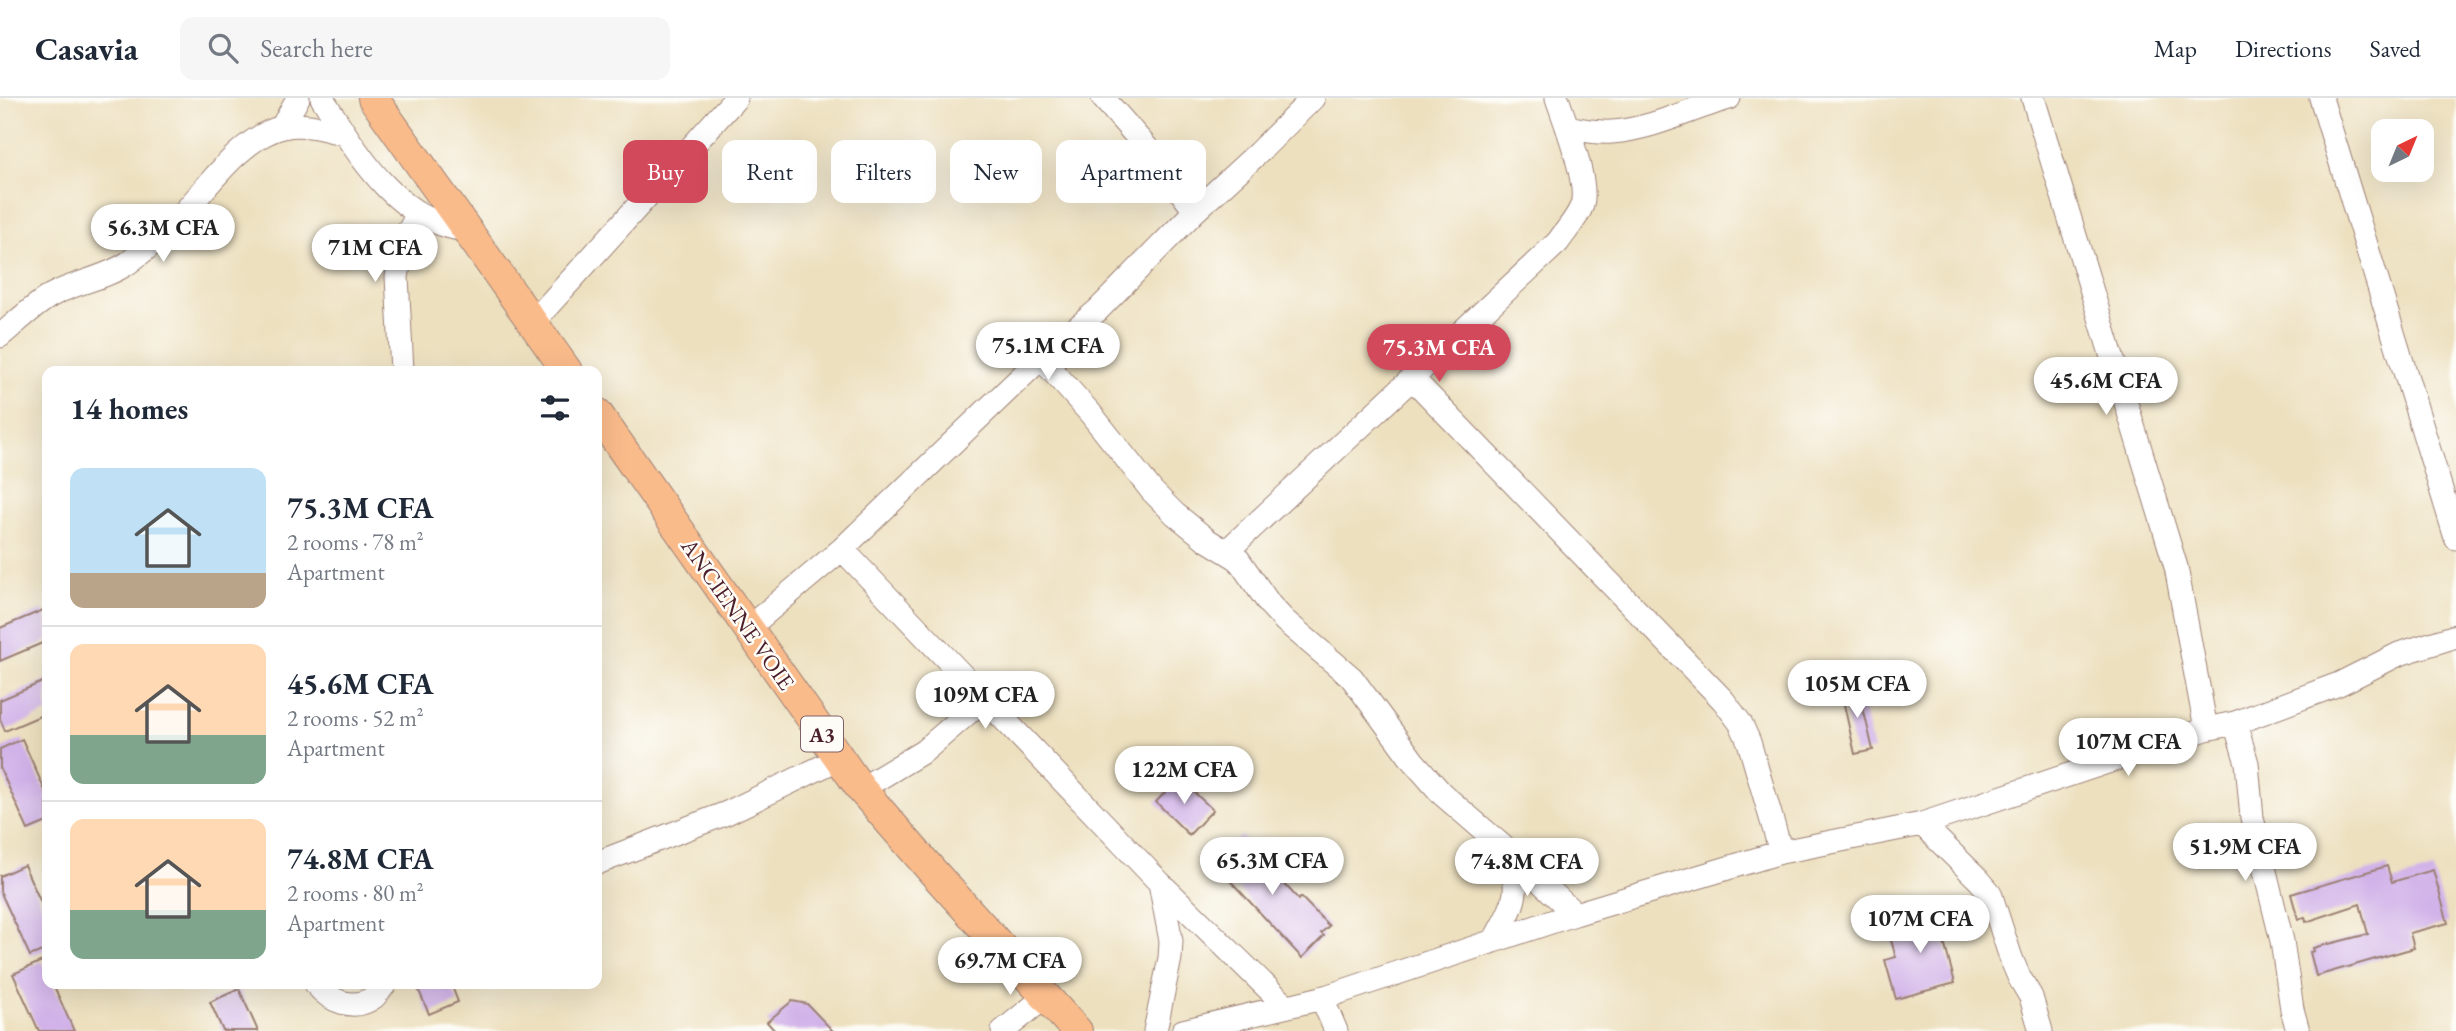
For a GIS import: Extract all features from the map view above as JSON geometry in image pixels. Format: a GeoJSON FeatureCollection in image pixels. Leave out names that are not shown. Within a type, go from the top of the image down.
{"type":"FeatureCollection","features":[{"type":"Feature","properties":{"kind":"main road"},"geometry":{"type":"LineString","coordinates":[[373,98],[563,366]]}},
{"type":"Feature","properties":{"kind":"main road","name":"ANCIENNE VOIE"},"geometry":{"type":"LineString","coordinates":[[602,421],[861,789],[1077,1031]]}},
{"type":"Feature","properties":{"kind":"street"},"geometry":{"type":"LineString","coordinates":[[282,127],[298,98]]}},
{"type":"Feature","properties":{"kind":"street"},"geometry":{"type":"LineString","coordinates":[[322,98],[374,174],[418,214],[437,224],[466,230]]}},
{"type":"Feature","properties":{"kind":"street"},"geometry":{"type":"LineString","coordinates":[[533,323],[736,98]]}},
{"type":"Feature","properties":{"kind":"street"},"geometry":{"type":"LineString","coordinates":[[1103,98],[1155,157],[1195,211]]}},
{"type":"Feature","properties":{"kind":"street"},"geometry":{"type":"LineString","coordinates":[[748,628],[842,549],[1041,358],[1098,310],[1195,211],[1313,98]]}},
{"type":"Feature","properties":{"kind":"street"},"geometry":{"type":"LineString","coordinates":[[1227,551],[1558,242],[1576,218],[1582,203],[1582,183],[1557,98]]}},
{"type":"Feature","properties":{"kind":"street"},"geometry":{"type":"LineString","coordinates":[[1567,127],[1610,132],[1626,130],[1660,122],[1729,98]]}},
{"type":"Feature","properties":{"kind":"street"},"geometry":{"type":"LineString","coordinates":[[2033,98],[2176,567],[2206,729]]}},
{"type":"Feature","properties":{"kind":"street"},"geometry":{"type":"LineString","coordinates":[[2321,98],[2448,485],[2456,538]]}},
{"type":"Feature","properties":{"kind":"street"},"geometry":{"type":"LineString","coordinates":[[0,336],[51,296],[100,278],[125,265],[179,218],[232,157],[263,136],[282,127],[303,126],[345,134]]}},
{"type":"Feature","properties":{"kind":"street"},"geometry":{"type":"LineString","coordinates":[[401,366],[397,277],[403,241],[418,214]]}},
{"type":"Feature","properties":{"kind":"street"},"geometry":{"type":"LineString","coordinates":[[1041,358],[1091,414],[1152,491],[1207,540],[1238,559],[1270,605],[1285,621],[1352,678],[1413,761],[1442,794],[1575,914]]}},
{"type":"Feature","properties":{"kind":"street"},"geometry":{"type":"LineString","coordinates":[[1412,378],[1723,700],[1741,724],[1749,742],[1781,852]]}},
{"type":"Feature","properties":{"kind":"street"},"geometry":{"type":"LineString","coordinates":[[842,549],[1160,883],[1286,1006]]}},
{"type":"Feature","properties":{"kind":"street"},"geometry":{"type":"LineString","coordinates":[[1183,1031],[1322,998],[1575,914],[1781,852],[1922,824],[2206,729],[2235,723],[2339,684],[2399,654],[2456,636]]}},
{"type":"Feature","properties":{"kind":"street"},"geometry":{"type":"LineString","coordinates":[[861,789],[924,751],[984,699]]}},
{"type":"Feature","properties":{"kind":"street"},"geometry":{"type":"LineString","coordinates":[[2235,723],[2247,763],[2252,818],[2282,941],[2298,1031]]}},
{"type":"Feature","properties":{"kind":"street"},"geometry":{"type":"LineString","coordinates":[[602,861],[727,813],[839,758]]}},
{"type":"Feature","properties":{"kind":"street"},"geometry":{"type":"LineString","coordinates":[[1922,824],[1990,893],[2011,958],[2031,997],[2041,1031]]}},
{"type":"Feature","properties":{"kind":"street"},"geometry":{"type":"LineString","coordinates":[[1493,941],[1517,891],[1516,875],[1508,851]]}},
{"type":"Feature","properties":{"kind":"street"},"geometry":{"type":"LineString","coordinates":[[1155,1031],[1171,941],[1160,883]]}},
{"type":"Feature","properties":{"kind":"street"},"geometry":{"type":"LineString","coordinates":[[320,989],[324,995],[340,1003],[358,1004],[374,997],[381,989]]}},
{"type":"Feature","properties":{"kind":"street"},"geometry":{"type":"LineString","coordinates":[[1003,1031],[1045,997]]}},
{"type":"Feature","properties":{"kind":"street"},"geometry":{"type":"LineString","coordinates":[[1322,998],[1336,1031]]}},
{"type":"Feature","properties":{"kind":"building"},"geometry":{"type":"Polygon","coordinates":[[[42,610],[42,643],[0,661],[0,628],[42,610]]]}},
{"type":"Feature","properties":{"kind":"building"},"geometry":{"type":"Polygon","coordinates":[[[42,682],[42,715],[5,731],[0,719],[0,700],[42,682]]]}},
{"type":"Feature","properties":{"kind":"building"},"geometry":{"type":"Polygon","coordinates":[[[1858,686],[1873,750],[1855,754],[1841,691],[1858,686]]]}},
{"type":"Feature","properties":{"kind":"building"},"geometry":{"type":"Polygon","coordinates":[[[22,739],[42,784],[42,824],[28,830],[0,768],[0,749],[22,739]]]}},
{"type":"Feature","properties":{"kind":"building"},"geometry":{"type":"Polygon","coordinates":[[[1179,778],[1213,810],[1189,835],[1156,802],[1179,778]]]}},
{"type":"Feature","properties":{"kind":"building"},"geometry":{"type":"Polygon","coordinates":[[[1241,836],[1299,900],[1301,897],[1329,926],[1321,933],[1324,936],[1302,958],[1212,861],[1241,836]]]}},
{"type":"Feature","properties":{"kind":"building"},"geometry":{"type":"Polygon","coordinates":[[[24,865],[42,905],[42,951],[30,956],[0,891],[0,876],[24,865]]]}},
{"type":"Feature","properties":{"kind":"building"},"geometry":{"type":"Polygon","coordinates":[[[2387,866],[2392,882],[2433,870],[2448,923],[2410,933],[2414,948],[2316,976],[2310,952],[2314,951],[2313,948],[2368,934],[2360,904],[2306,922],[2305,917],[2298,919],[2291,894],[2387,866]]]}},
{"type":"Feature","properties":{"kind":"building"},"geometry":{"type":"Polygon","coordinates":[[[1950,910],[1956,931],[1942,935],[1955,983],[1896,999],[1885,960],[1896,957],[1887,927],[1950,910]]]}},
{"type":"Feature","properties":{"kind":"building"},"geometry":{"type":"Polygon","coordinates":[[[42,961],[42,989],[55,989],[74,1031],[39,1031],[13,974],[42,961]]]}},
{"type":"Feature","properties":{"kind":"building"},"geometry":{"type":"Polygon","coordinates":[[[239,989],[258,1031],[223,1031],[210,1002],[239,989]]]}},
{"type":"Feature","properties":{"kind":"building"},"geometry":{"type":"Polygon","coordinates":[[[418,989],[453,989],[458,1002],[429,1014],[418,989]]]}},
{"type":"Feature","properties":{"kind":"building"},"geometry":{"type":"Polygon","coordinates":[[[792,1001],[807,1004],[833,1031],[775,1031],[767,1022],[792,1001]]]}}]}
